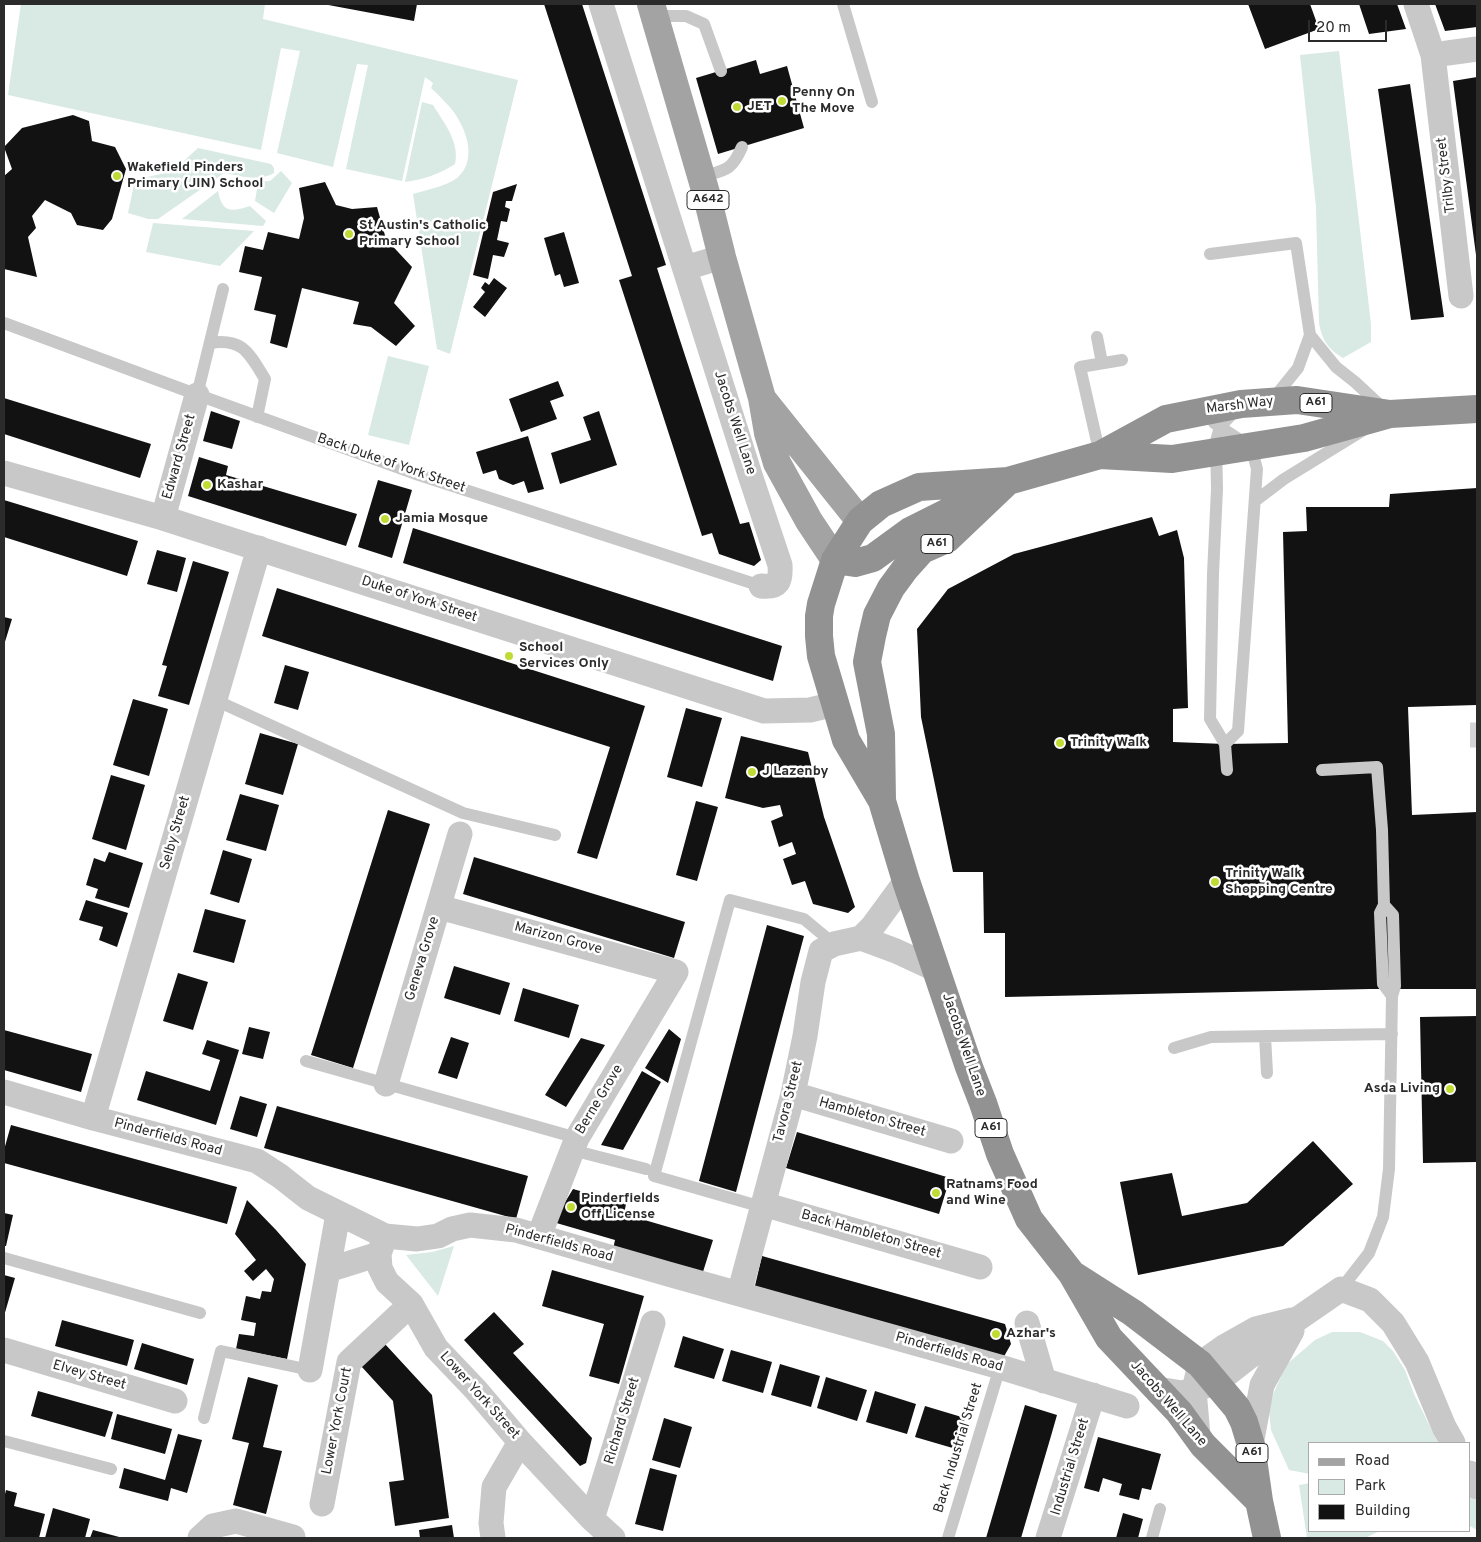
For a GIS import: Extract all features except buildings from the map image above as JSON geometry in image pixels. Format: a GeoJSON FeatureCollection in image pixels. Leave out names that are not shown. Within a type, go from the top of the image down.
{"type":"FeatureCollection","features":[{"type":"Feature","properties":{"kind":"highway","name":"Marsh Way"},"geometry":{"type":"LineString","coordinates":[[860,521],[881,504],[919,487],[1008,482],[1100,455],[1166,419],[1193,412],[1241,404],[1297,400],[1390,414],[1477,409]]}},
{"type":"Feature","properties":{"kind":"highway","name":"Marsh Way"},"geometry":{"type":"LineString","coordinates":[[1100,455],[1172,460],[1304,438],[1390,414]]}},
{"type":"Feature","properties":{"kind":"highway","name":"Marsh Way"},"geometry":{"type":"LineString","coordinates":[[878,615],[891,588],[922,550],[947,539],[1008,482]]}},
{"type":"Feature","properties":{"kind":"highway"},"geometry":{"type":"LineString","coordinates":[[835,560],[855,563],[873,558],[910,531],[1008,482]]}},
{"type":"Feature","properties":{"kind":"highway"},"geometry":{"type":"LineString","coordinates":[[860,521],[872,544],[878,615]]}},
{"type":"Feature","properties":{"kind":"highway","name":"Jacobs Well Lane"},"geometry":{"type":"LineString","coordinates":[[860,521],[835,560],[821,604],[819,616],[821,656],[846,740],[882,802],[906,882],[1000,1154],[1030,1219],[1072,1274],[1108,1338],[1179,1412],[1203,1444],[1259,1501]]}},
{"type":"Feature","properties":{"kind":"highway","name":"Jacobs Well Lane"},"geometry":{"type":"LineString","coordinates":[[878,615],[867,662],[881,734],[882,802]]}},
{"type":"Feature","properties":{"kind":"highway","name":"Jacobs Well Lane"},"geometry":{"type":"LineString","coordinates":[[1072,1274],[1132,1313],[1237,1408],[1244,1422],[1251,1445]]}},
{"type":"Feature","properties":{"kind":"highway","name":"A61"},"geometry":{"type":"LineString","coordinates":[[1251,1445],[1266,1538]]}},
{"type":"Feature","properties":{"kind":"main road","name":"Jacobs Well Lane"},"geometry":{"type":"LineString","coordinates":[[652,10],[762,398],[768,433],[777,463],[809,521],[835,560]]}},
{"type":"Feature","properties":{"kind":"main road","name":"Jacobs Well Lane"},"geometry":{"type":"LineString","coordinates":[[762,398],[860,521]]}},
{"type":"Feature","properties":{"kind":"street","name":"Jacobs Well Lane"},"geometry":{"type":"LineString","coordinates":[[601,4],[780,565],[770,583]]}},
{"type":"Feature","properties":{"kind":"street","name":"Trilby Street"},"geometry":{"type":"LineString","coordinates":[[1416,4],[1433,55],[1461,296]]}},
{"type":"Feature","properties":{"kind":"street"},"geometry":{"type":"LineString","coordinates":[[1433,55],[1477,49]]}},
{"type":"Feature","properties":{"kind":"street"},"geometry":{"type":"LineString","coordinates":[[685,268],[722,257]]}},
{"type":"Feature","properties":{"kind":"street","name":"Edward Street"},"geometry":{"type":"LineString","coordinates":[[163,518],[197,395]]}},
{"type":"Feature","properties":{"kind":"street","name":"Duke of York Street"},"geometry":{"type":"LineString","coordinates":[[4,473],[163,518],[259,548],[764,711],[810,710],[835,704]]}},
{"type":"Feature","properties":{"kind":"street","name":"Selby Street"},"geometry":{"type":"LineString","coordinates":[[93,1118],[259,548]]}},
{"type":"Feature","properties":{"kind":"street","name":"Geneva Grove"},"geometry":{"type":"LineString","coordinates":[[386,1084],[460,834]]}},
{"type":"Feature","properties":{"kind":"street"},"geometry":{"type":"LineString","coordinates":[[862,938],[906,882]]}},
{"type":"Feature","properties":{"kind":"street","name":"Marizon Grove"},"geometry":{"type":"LineString","coordinates":[[439,906],[676,972]]}},
{"type":"Feature","properties":{"kind":"street"},"geometry":{"type":"LineString","coordinates":[[834,944],[862,938],[937,970]]}},
{"type":"Feature","properties":{"kind":"street","name":"Tavora Street"},"geometry":{"type":"LineString","coordinates":[[738,1294],[793,1094],[806,1036],[812,982],[821,950],[834,944]]}},
{"type":"Feature","properties":{"kind":"street","name":"Berne Grove"},"geometry":{"type":"LineString","coordinates":[[539,1236],[575,1144],[676,972]]}},
{"type":"Feature","properties":{"kind":"street","name":"Pinderfields Road"},"geometry":{"type":"LineString","coordinates":[[4,1092],[93,1118],[257,1161],[308,1198],[338,1214],[382,1245],[438,1236],[452,1229],[470,1225],[516,1230],[1000,1367],[1127,1406]]}},
{"type":"Feature","properties":{"kind":"street","name":"Hambleton Street"},"geometry":{"type":"LineString","coordinates":[[793,1094],[951,1141]]}},
{"type":"Feature","properties":{"kind":"street","name":"Back Hambleton Street"},"geometry":{"type":"LineString","coordinates":[[762,1206],[980,1266]]}},
{"type":"Feature","properties":{"kind":"street"},"geometry":{"type":"LineString","coordinates":[[310,1370],[338,1214]]}},
{"type":"Feature","properties":{"kind":"street"},"geometry":{"type":"LineString","coordinates":[[328,1270],[382,1245]]}},
{"type":"Feature","properties":{"kind":"street","name":"Lower York Street"},"geometry":{"type":"LineString","coordinates":[[382,1245],[380,1268],[386,1282],[411,1304],[436,1348],[476,1390],[520,1442],[592,1519],[613,1538]]}},
{"type":"Feature","properties":{"kind":"street"},"geometry":{"type":"LineString","coordinates":[[1158,1389],[1182,1393],[1341,1289],[1370,1300],[1393,1323],[1417,1362],[1444,1428],[1452,1442]]}},
{"type":"Feature","properties":{"kind":"street","name":"Lower York Court"},"geometry":{"type":"LineString","coordinates":[[322,1504],[349,1362],[411,1304]]}},
{"type":"Feature","properties":{"kind":"street"},"geometry":{"type":"LineString","coordinates":[[1251,1445],[1262,1384],[1299,1318]]}},
{"type":"Feature","properties":{"kind":"street","name":"Richard Street"},"geometry":{"type":"LineString","coordinates":[[592,1519],[653,1323]]}},
{"type":"Feature","properties":{"kind":"street"},"geometry":{"type":"LineString","coordinates":[[1027,1323],[1044,1380]]}},
{"type":"Feature","properties":{"kind":"street","name":"Elvey Street"},"geometry":{"type":"LineString","coordinates":[[4,1350],[175,1401]]}},
{"type":"Feature","properties":{"kind":"street"},"geometry":{"type":"LineString","coordinates":[[1198,1436],[1195,1418],[1204,1379]]}},
{"type":"Feature","properties":{"kind":"street","name":"Industrial Street"},"geometry":{"type":"LineString","coordinates":[[1048,1538],[1093,1395]]}},
{"type":"Feature","properties":{"kind":"street"},"geometry":{"type":"LineString","coordinates":[[493,1538],[491,1524],[494,1487],[520,1442]]}},
{"type":"Feature","properties":{"kind":"street"},"geometry":{"type":"LineString","coordinates":[[1471,1475],[1477,1487]]}},
{"type":"Feature","properties":{"kind":"street"},"geometry":{"type":"LineString","coordinates":[[200,1538],[213,1526],[236,1521],[293,1536]]}},
{"type":"Feature","properties":{"kind":"lane"},"geometry":{"type":"LineString","coordinates":[[844,4],[872,102]]}},
{"type":"Feature","properties":{"kind":"lane"},"geometry":{"type":"LineString","coordinates":[[652,10],[686,16],[704,24],[720,71]]}},
{"type":"Feature","properties":{"kind":"lane"},"geometry":{"type":"LineString","coordinates":[[700,177],[725,170],[736,161],[742,147]]}},
{"type":"Feature","properties":{"kind":"lane"},"geometry":{"type":"LineString","coordinates":[[1210,254],[1296,243],[1310,335],[1298,368],[1271,401]]}},
{"type":"Feature","properties":{"kind":"lane"},"geometry":{"type":"LineString","coordinates":[[197,395],[223,289]]}},
{"type":"Feature","properties":{"kind":"lane","name":"Back Duke of York Street"},"geometry":{"type":"LineString","coordinates":[[4,323],[419,475],[770,583]]}},
{"type":"Feature","properties":{"kind":"lane"},"geometry":{"type":"LineString","coordinates":[[1256,501],[1284,479],[1390,414],[1336,367],[1310,335]]}},
{"type":"Feature","properties":{"kind":"lane"},"geometry":{"type":"LineString","coordinates":[[1097,337],[1102,363]]}},
{"type":"Feature","properties":{"kind":"lane"},"geometry":{"type":"LineString","coordinates":[[210,343],[233,342],[243,348],[257,366],[265,379],[257,417]]}},
{"type":"Feature","properties":{"kind":"lane"},"geometry":{"type":"LineString","coordinates":[[1100,455],[1080,367],[1122,360]]}},
{"type":"Feature","properties":{"kind":"lane"},"geometry":{"type":"LineString","coordinates":[[1226,770],[1225,744],[1210,719],[1217,489],[1216,442],[1220,427],[1241,404]]}},
{"type":"Feature","properties":{"kind":"lane"},"geometry":{"type":"LineString","coordinates":[[1193,412],[1250,447],[1257,469],[1238,731],[1225,744]]}},
{"type":"Feature","properties":{"kind":"lane"},"geometry":{"type":"LineString","coordinates":[[215,700],[463,813],[555,834]]}},
{"type":"Feature","properties":{"kind":"lane"},"geometry":{"type":"LineString","coordinates":[[1322,770],[1377,767],[1382,830],[1384,905],[1380,913],[1383,984],[1392,996],[1389,1170],[1383,1217],[1369,1253],[1341,1289]]}},
{"type":"Feature","properties":{"kind":"lane"},"geometry":{"type":"LineString","coordinates":[[762,1206],[654,1176],[730,900],[804,919],[834,944]]}},
{"type":"Feature","properties":{"kind":"lane"},"geometry":{"type":"LineString","coordinates":[[1174,1048],[1211,1037],[1392,1034]]}},
{"type":"Feature","properties":{"kind":"lane"},"geometry":{"type":"LineString","coordinates":[[1265,1036],[1266,1073]]}},
{"type":"Feature","properties":{"kind":"lane"},"geometry":{"type":"LineString","coordinates":[[306,1061],[386,1084],[646,1168]]}},
{"type":"Feature","properties":{"kind":"lane"},"geometry":{"type":"LineString","coordinates":[[4,1258],[200,1313]]}},
{"type":"Feature","properties":{"kind":"lane"},"geometry":{"type":"LineString","coordinates":[[204,1418],[221,1351],[310,1370]]}},
{"type":"Feature","properties":{"kind":"lane","name":"Back Industrial Street"},"geometry":{"type":"LineString","coordinates":[[948,1538],[1000,1367]]}},
{"type":"Feature","properties":{"kind":"lane"},"geometry":{"type":"LineString","coordinates":[[4,1441],[111,1469]]}},
{"type":"Feature","properties":{"kind":"lane"},"geometry":{"type":"LineString","coordinates":[[1152,1538],[1160,1509]]}},
{"type":"Feature","properties":{"kind":"green space"},"geometry":{"type":"Polygon","coordinates":[[[21,4],[265,4],[263,19],[518,80],[450,354],[437,349],[413,194],[442,186],[457,178],[464,170],[468,160],[468,150],[467,139],[458,118],[452,109],[431,88],[433,83],[425,77],[402,181],[346,169],[368,65],[357,64],[333,167],[277,153],[300,51],[281,48],[261,150],[8,95],[21,4]]]}},
{"type":"Feature","properties":{"kind":"green space"},"geometry":{"type":"Polygon","coordinates":[[[1339,51],[1371,324],[1371,342],[1343,358],[1326,344],[1319,323],[1316,207],[1300,55],[1339,51]]]}},
{"type":"Feature","properties":{"kind":"green space"},"geometry":{"type":"Polygon","coordinates":[[[422,102],[433,105],[450,133],[455,148],[455,164],[431,176],[405,182],[422,102]]]}},
{"type":"Feature","properties":{"kind":"green space"},"geometry":{"type":"Polygon","coordinates":[[[198,148],[271,164],[274,168],[274,173],[256,178],[224,173],[158,219],[148,219],[128,213],[135,180],[173,171],[198,148]]]}},
{"type":"Feature","properties":{"kind":"green space"},"geometry":{"type":"Polygon","coordinates":[[[281,171],[292,183],[274,213],[255,201],[257,189],[254,182],[270,181],[281,171]]]}},
{"type":"Feature","properties":{"kind":"green space"},"geometry":{"type":"Polygon","coordinates":[[[218,191],[225,207],[233,210],[250,206],[266,221],[263,226],[182,219],[218,191]]]}},
{"type":"Feature","properties":{"kind":"green space"},"geometry":{"type":"Polygon","coordinates":[[[153,223],[254,231],[220,266],[146,252],[153,223]]]}},
{"type":"Feature","properties":{"kind":"green space"},"geometry":{"type":"Polygon","coordinates":[[[388,356],[429,366],[409,445],[368,435],[388,356]]]}},
{"type":"Feature","properties":{"kind":"green space"},"geometry":{"type":"Polygon","coordinates":[[[454,1246],[438,1296],[406,1255],[432,1252],[454,1246]]]}},
{"type":"Feature","properties":{"kind":"green space"},"geometry":{"type":"Polygon","coordinates":[[[1332,1332],[1360,1332],[1383,1341],[1393,1351],[1405,1370],[1414,1394],[1438,1442],[1308,1442],[1308,1474],[1289,1470],[1271,1430],[1269,1410],[1274,1392],[1287,1364],[1315,1340],[1332,1332]]]}},
{"type":"Feature","properties":{"kind":"green space"},"geometry":{"type":"Polygon","coordinates":[[[1308,1483],[1308,1532],[1378,1532],[1365,1538],[1307,1538],[1299,1485],[1308,1483]]]}},
{"type":"Feature","properties":{"kind":"green space"},"geometry":{"type":"Polygon","coordinates":[[[1471,1494],[1477,1502],[1477,1530],[1471,1527],[1471,1494]]]}},
{"type":"Feature","properties":{"kind":"tunnel"},"geometry":{"type":"LineString","coordinates":[[1470,735],[1477,735]]}},
{"type":"Feature","properties":{"kind":"place","name":"Penny On The Move"},"geometry":{"type":"Point","coordinates":[782,101]}},
{"type":"Feature","properties":{"kind":"place","name":"JET"},"geometry":{"type":"Point","coordinates":[737,107]}},
{"type":"Feature","properties":{"kind":"place","name":"Wakefield Pinders Primary (JIN) School"},"geometry":{"type":"Point","coordinates":[117,176]}},
{"type":"Feature","properties":{"kind":"place","name":"St Austin's Catholic Primary School"},"geometry":{"type":"Point","coordinates":[349,234]}},
{"type":"Feature","properties":{"kind":"place","name":"Kashar"},"geometry":{"type":"Point","coordinates":[207,485]}},
{"type":"Feature","properties":{"kind":"place","name":"Jamia Mosque"},"geometry":{"type":"Point","coordinates":[385,519]}},
{"type":"Feature","properties":{"kind":"place","name":"School Services Only"},"geometry":{"type":"Point","coordinates":[509,656]}},
{"type":"Feature","properties":{"kind":"place","name":"Trinity Walk"},"geometry":{"type":"Point","coordinates":[1060,743]}},
{"type":"Feature","properties":{"kind":"place","name":"J Lazenby"},"geometry":{"type":"Point","coordinates":[752,772]}},
{"type":"Feature","properties":{"kind":"place","name":"Trinity Walk Shopping Centre"},"geometry":{"type":"Point","coordinates":[1215,882]}},
{"type":"Feature","properties":{"kind":"place","name":"Asda Living"},"geometry":{"type":"Point","coordinates":[1450,1089]}},
{"type":"Feature","properties":{"kind":"place","name":"Ratnams Food and Wine"},"geometry":{"type":"Point","coordinates":[936,1193]}},
{"type":"Feature","properties":{"kind":"place","name":"Pinderfields Off License"},"geometry":{"type":"Point","coordinates":[571,1207]}},
{"type":"Feature","properties":{"kind":"place","name":"Azhar's"},"geometry":{"type":"Point","coordinates":[996,1334]}}]}
